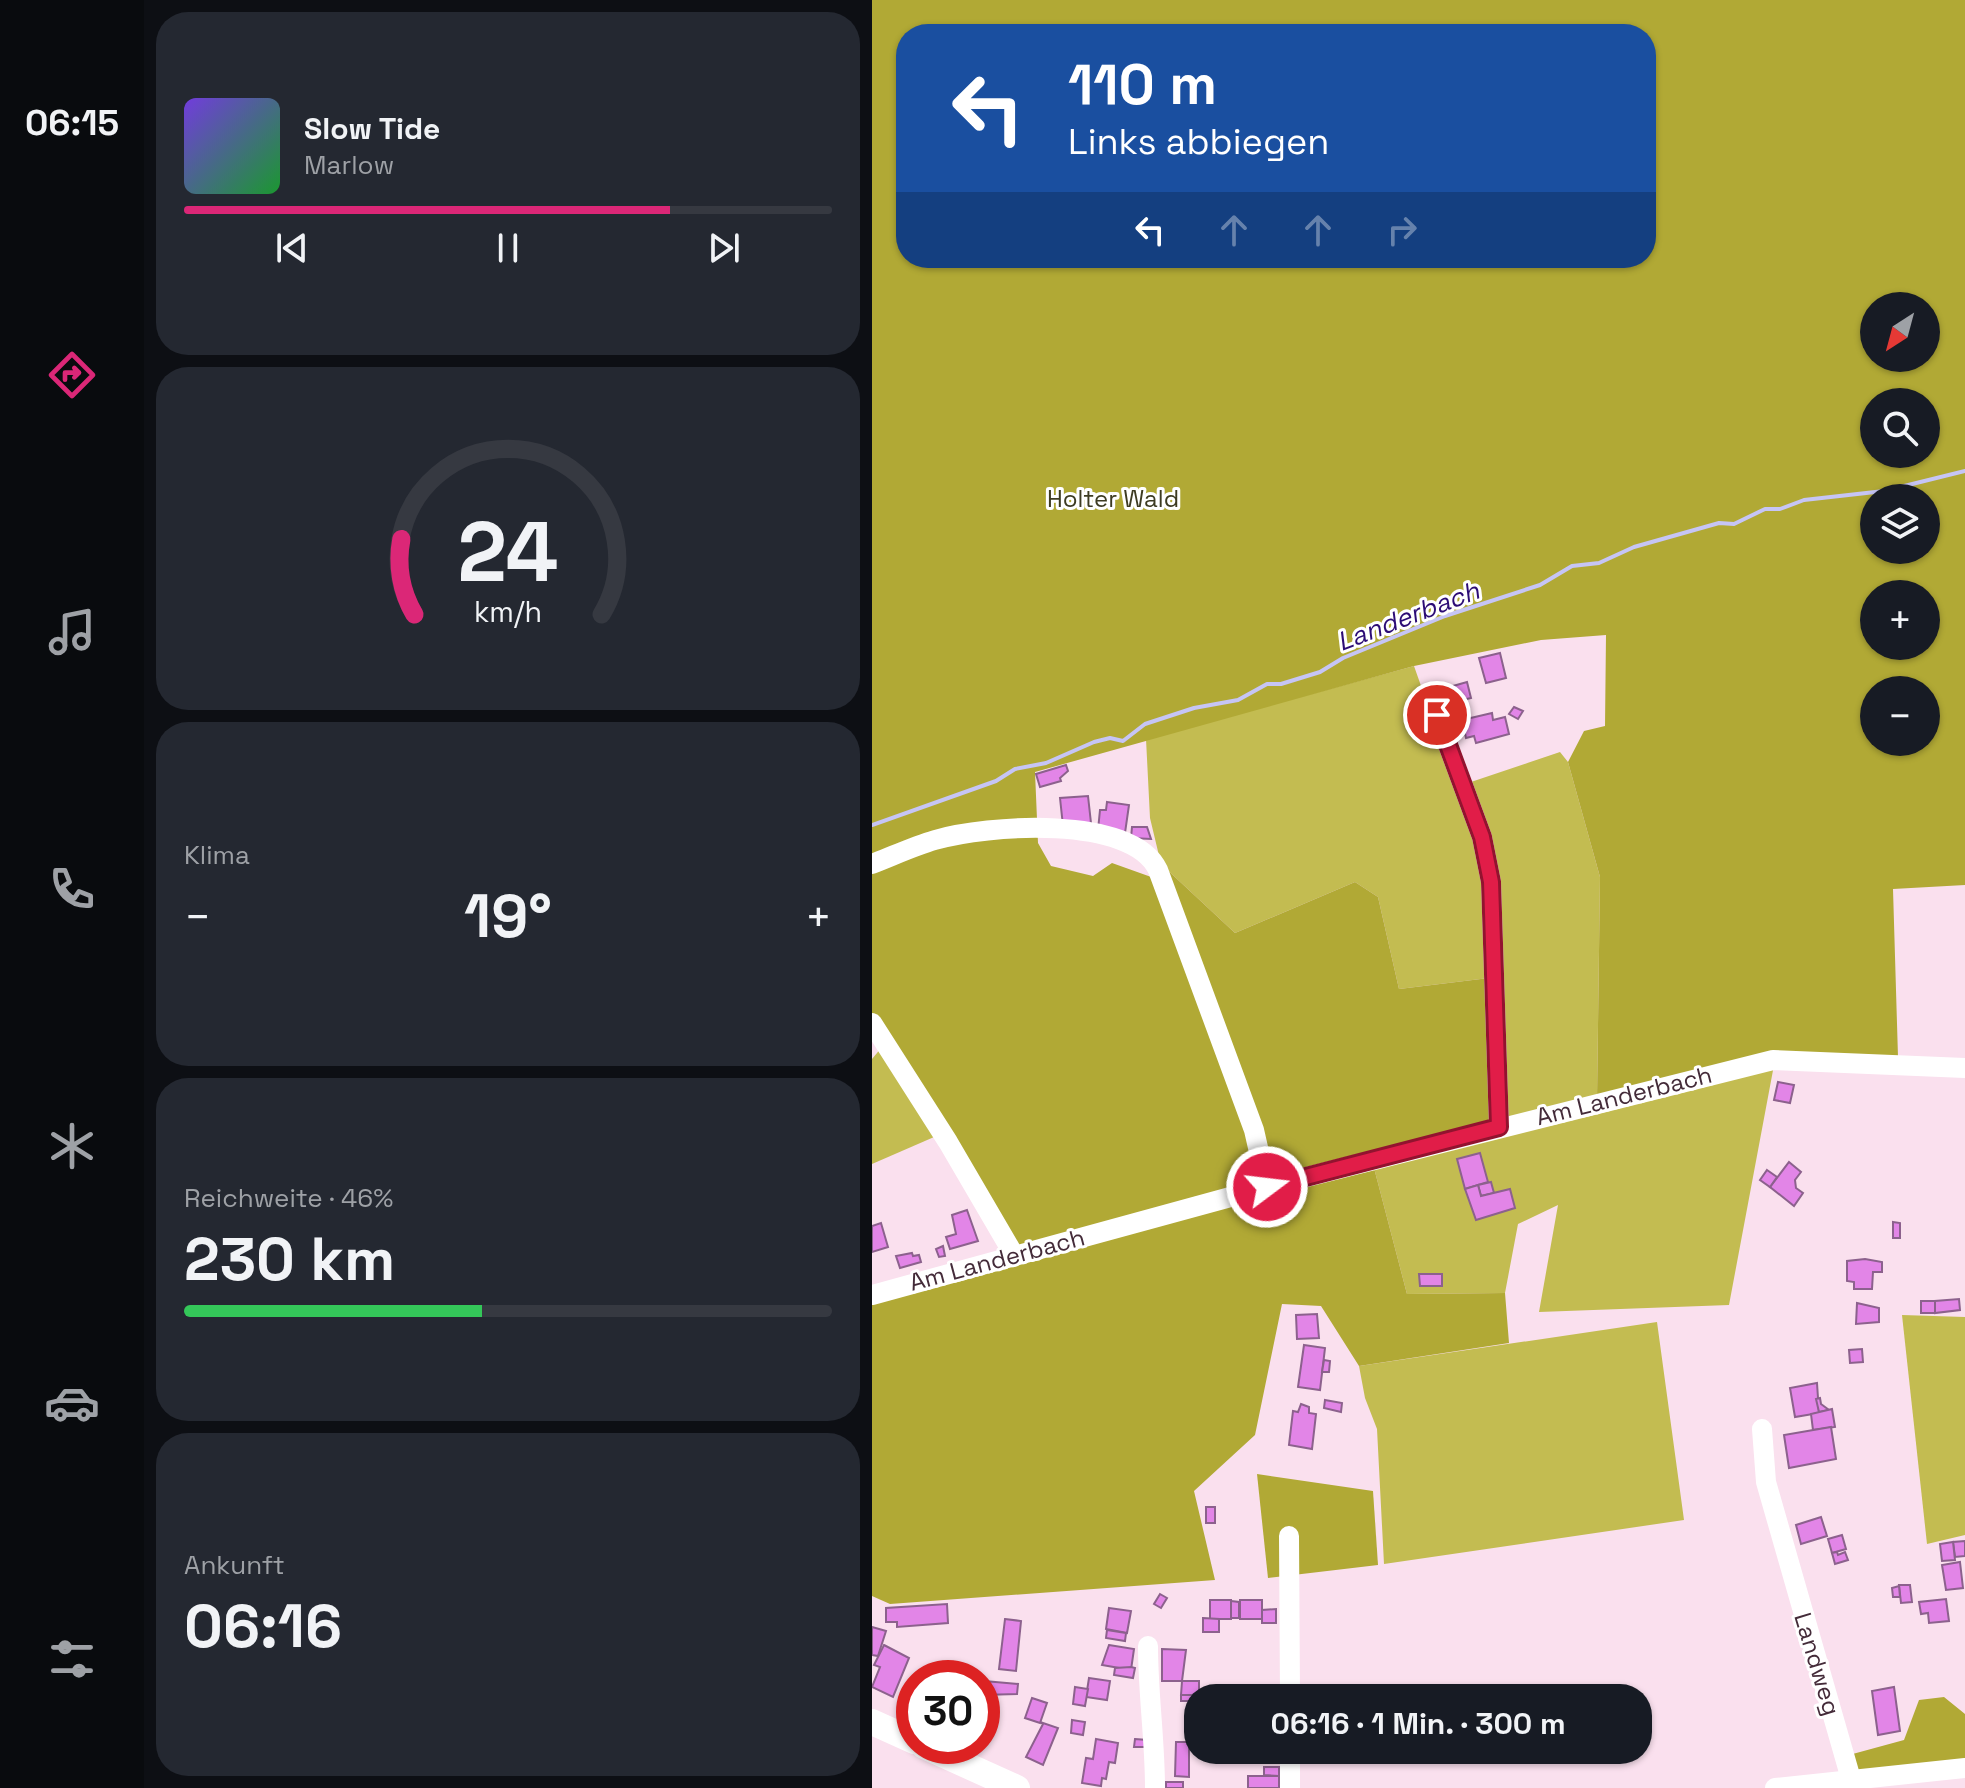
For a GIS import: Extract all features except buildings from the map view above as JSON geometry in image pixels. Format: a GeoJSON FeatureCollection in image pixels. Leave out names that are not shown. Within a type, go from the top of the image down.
{"type":"FeatureCollection","features":[{"type":"Feature","properties":{"kind":"main road"},"geometry":{"type":"LineString","coordinates":[[872,1722],[896,1733]]}},
{"type":"Feature","properties":{"kind":"main road"},"geometry":{"type":"LineString","coordinates":[[964,1764],[1017,1788]]}},
{"type":"Feature","properties":{"kind":"street"},"geometry":{"type":"LineString","coordinates":[[1437,715],[1482,837],[1491,882],[1499,1127]]}},
{"type":"Feature","properties":{"kind":"street"},"geometry":{"type":"LineString","coordinates":[[872,864],[936,840],[1001,828],[1047,826],[1119,839],[1144,850],[1158,870],[1254,1130],[1267,1187]]}},
{"type":"Feature","properties":{"kind":"street"},"geometry":{"type":"LineString","coordinates":[[872,1023],[948,1142],[1014,1255]]}},
{"type":"Feature","properties":{"kind":"street","name":"Am Landerbach"},"geometry":{"type":"LineString","coordinates":[[872,1295],[1267,1187],[1773,1060],[1965,1068]]}},
{"type":"Feature","properties":{"kind":"street","name":"Landweg"},"geometry":{"type":"LineString","coordinates":[[1762,1429],[1764,1469],[1784,1550],[1851,1779]]}},
{"type":"Feature","properties":{"kind":"street"},"geometry":{"type":"LineString","coordinates":[[1289,1536],[1290,1684]]}},
{"type":"Feature","properties":{"kind":"street"},"geometry":{"type":"LineString","coordinates":[[1148,1646],[1148,1706],[1155,1726],[1155,1788]]}},
{"type":"Feature","properties":{"kind":"street"},"geometry":{"type":"LineString","coordinates":[[1290,1764],[1290,1788]]}},
{"type":"Feature","properties":{"kind":"street"},"geometry":{"type":"LineString","coordinates":[[1775,1788],[1965,1768]]}},
{"type":"Feature","properties":{"kind":"shaded area"},"geometry":{"type":"Polygon","coordinates":[[[1414,666],[1475,839],[1485,882],[1489,978],[1399,989],[1378,897],[1355,882],[1235,933],[1161,864],[1150,818],[1146,739],[1414,666]]]}},
{"type":"Feature","properties":{"kind":"shaded area"},"geometry":{"type":"Polygon","coordinates":[[[1560,752],[1568,762],[1600,877],[1597,1098],[1503,1120],[1497,879],[1468,783],[1560,752]]]}},
{"type":"Feature","properties":{"kind":"shaded area"},"geometry":{"type":"Polygon","coordinates":[[[882,1047],[941,1134],[872,1164],[872,1059],[882,1047]]]}},
{"type":"Feature","properties":{"kind":"shaded area"},"geometry":{"type":"Polygon","coordinates":[[[1774,1065],[1729,1305],[1539,1312],[1558,1205],[1518,1224],[1505,1293],[1407,1294],[1373,1164],[1774,1065]]]}},
{"type":"Feature","properties":{"kind":"shaded area"},"geometry":{"type":"Polygon","coordinates":[[[1902,1315],[1965,1317],[1965,1535],[1927,1544],[1902,1315]]]}},
{"type":"Feature","properties":{"kind":"shaded area"},"geometry":{"type":"Polygon","coordinates":[[[1657,1322],[1684,1520],[1384,1564],[1377,1429],[1365,1398],[1359,1366],[1657,1322]]]}},
{"type":"Feature","properties":{"kind":"green space","name":"Holter Wald"},"geometry":{"type":"Polygon","coordinates":[[[872,0],[1965,0],[1965,885],[1893,889],[1898,1057],[1772,1054],[1597,1098],[1600,877],[1568,762],[1584,731],[1605,726],[1606,635],[1541,640],[1414,666],[1035,772],[1038,843],[1051,866],[1093,876],[1112,863],[1154,878],[1161,864],[1235,933],[1355,882],[1378,897],[1399,989],[1489,978],[1496,1121],[1017,1249],[872,1016],[872,0]]]}},
{"type":"Feature","properties":{"kind":"green space"},"geometry":{"type":"Polygon","coordinates":[[[1373,1164],[1407,1294],[1505,1293],[1509,1343],[1359,1366],[1321,1306],[1282,1304],[1255,1435],[1194,1491],[1215,1580],[890,1604],[872,1596],[872,1302],[1373,1164]]]}},
{"type":"Feature","properties":{"kind":"green space"},"geometry":{"type":"Polygon","coordinates":[[[1257,1474],[1373,1491],[1378,1565],[1268,1578],[1257,1474]]]}},
{"type":"Feature","properties":{"kind":"green space"},"geometry":{"type":"Polygon","coordinates":[[[1944,1697],[1965,1714],[1965,1763],[1856,1773],[1849,1755],[1904,1740],[1919,1700],[1944,1697]]]}},
{"type":"Feature","properties":{"kind":"waterway","name":"Landerbach"},"geometry":{"type":"LineString","coordinates":[[872,825],[996,781],[1015,769],[1046,763],[1094,742],[1110,738],[1123,741],[1145,724],[1194,708],[1238,700],[1267,684],[1281,684],[1320,672],[1343,658],[1445,616],[1540,585],[1572,566],[1599,563],[1634,547],[1719,523],[1734,524],[1765,509],[1780,509],[1804,500],[1884,491],[1965,471]]}},
{"type":"Feature","properties":{"kind":"route"},"geometry":{"type":"LineString","coordinates":[[1267,1187],[1499,1127],[1491,882],[1482,837],[1437,715]]}}]}
